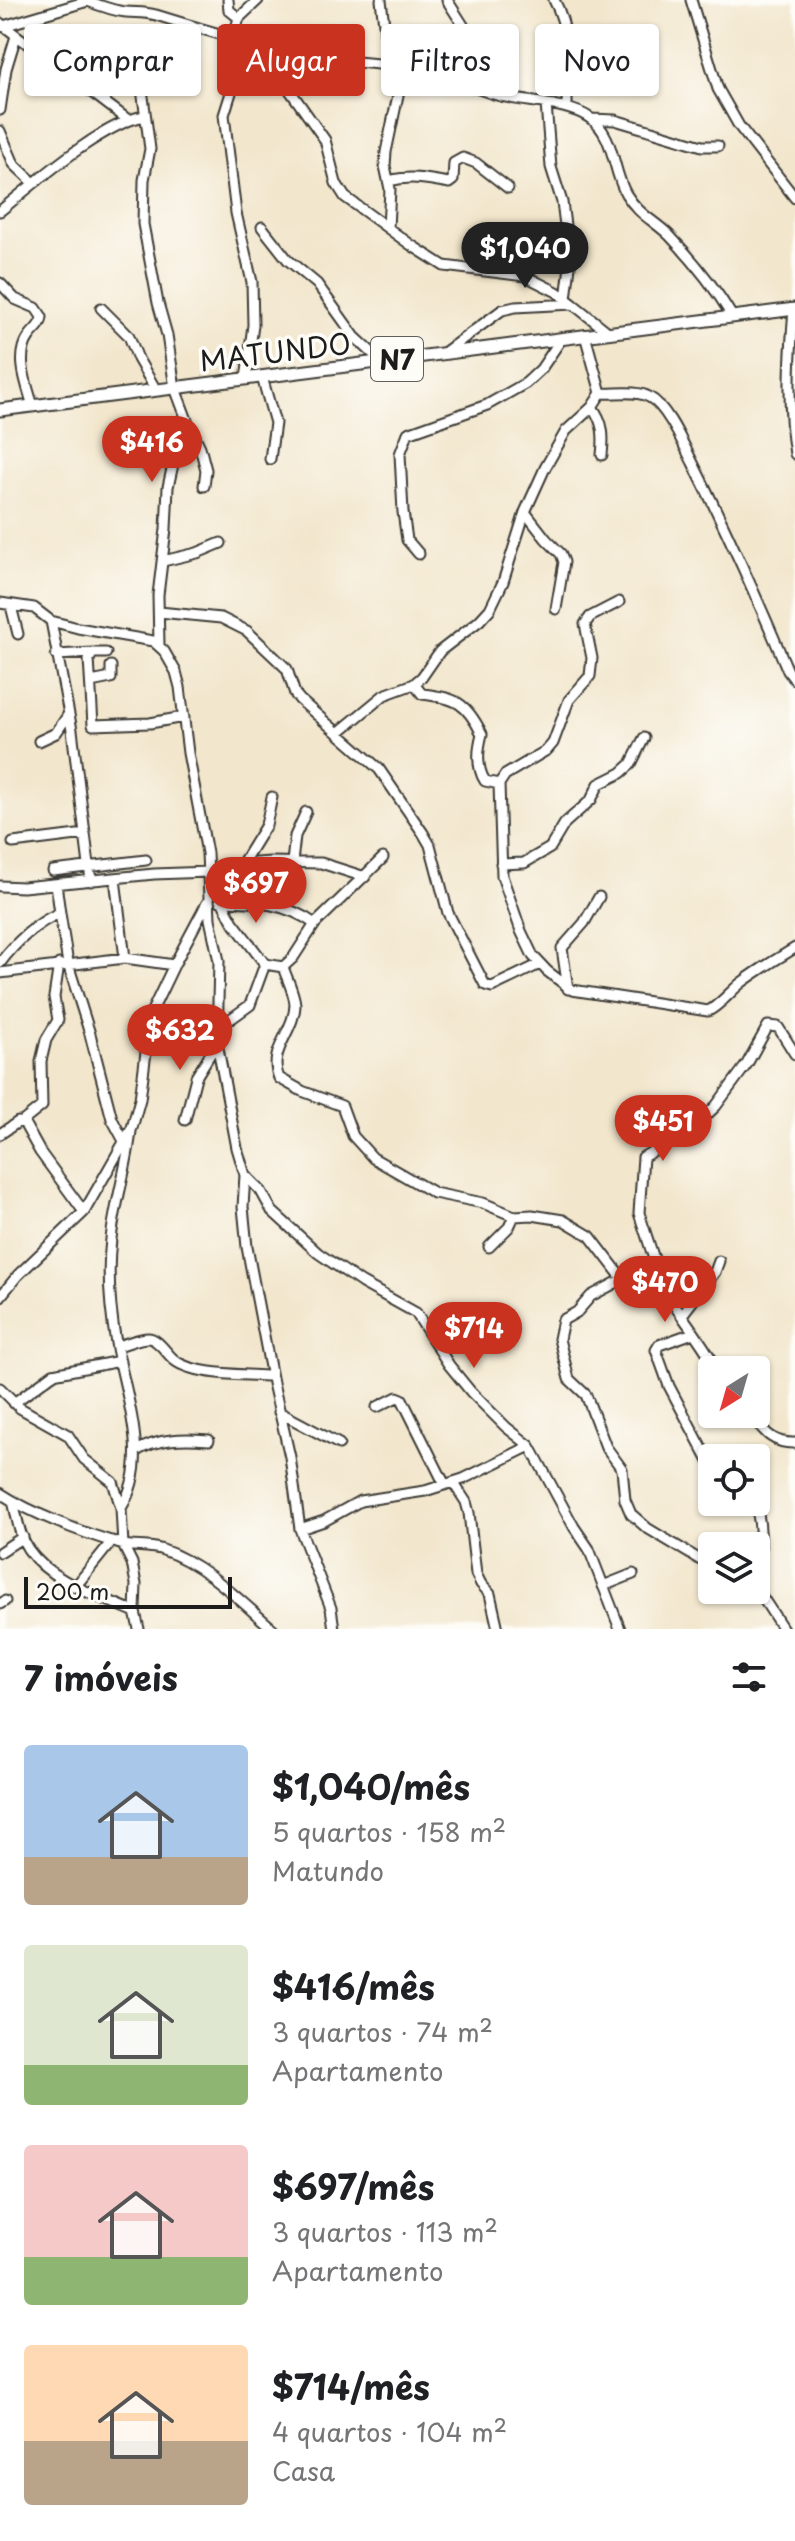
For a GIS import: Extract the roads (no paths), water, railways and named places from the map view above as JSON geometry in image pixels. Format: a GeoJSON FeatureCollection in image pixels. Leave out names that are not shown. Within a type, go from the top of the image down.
{"type":"FeatureCollection","features":[{"type":"Feature","properties":{"kind":"main road","name":"MATUNDO"},"geometry":{"type":"LineString","coordinates":[[0,410],[794,309]]}},
{"type":"Feature","properties":{"kind":"street"},"geometry":{"type":"LineString","coordinates":[[1,25],[86,0],[118,11],[154,15],[180,24]]}},
{"type":"Feature","properties":{"kind":"street"},"geometry":{"type":"LineString","coordinates":[[228,0],[229,10],[239,18]]}},
{"type":"Feature","properties":{"kind":"street"},"geometry":{"type":"LineString","coordinates":[[237,24],[239,18],[258,0]]}},
{"type":"Feature","properties":{"kind":"street"},"geometry":{"type":"LineString","coordinates":[[381,0],[384,24]]}},
{"type":"Feature","properties":{"kind":"street"},"geometry":{"type":"LineString","coordinates":[[447,0],[462,24]]}},
{"type":"Feature","properties":{"kind":"street"},"geometry":{"type":"LineString","coordinates":[[554,0],[565,32],[567,108]]}},
{"type":"Feature","properties":{"kind":"street"},"geometry":{"type":"LineString","coordinates":[[691,0],[718,89],[739,126],[795,198]]}},
{"type":"Feature","properties":{"kind":"street"},"geometry":{"type":"LineString","coordinates":[[1,25],[127,119]]}},
{"type":"Feature","properties":{"kind":"street"},"geometry":{"type":"LineString","coordinates":[[0,110],[6,69],[16,36]]}},
{"type":"Feature","properties":{"kind":"street"},"geometry":{"type":"LineString","coordinates":[[143,96],[150,149],[144,180],[143,224],[175,388],[203,454],[204,486]]}},
{"type":"Feature","properties":{"kind":"street"},"geometry":{"type":"LineString","coordinates":[[229,96],[224,112],[236,213],[252,282],[253,325],[246,379]]}},
{"type":"Feature","properties":{"kind":"street"},"geometry":{"type":"LineString","coordinates":[[294,96],[325,140],[340,191],[365,213],[444,266],[525,276],[569,301],[608,332]]}},
{"type":"Feature","properties":{"kind":"street"},"geometry":{"type":"LineString","coordinates":[[388,228],[386,152],[398,96]]}},
{"type":"Feature","properties":{"kind":"street"},"geometry":{"type":"LineString","coordinates":[[504,96],[567,108],[591,119],[605,133],[624,191],[646,219],[662,229],[686,253],[716,290],[732,316]]}},
{"type":"Feature","properties":{"kind":"street"},"geometry":{"type":"LineString","coordinates":[[546,104],[550,164],[562,202],[570,266],[569,301]]}},
{"type":"Feature","properties":{"kind":"street"},"geometry":{"type":"LineString","coordinates":[[0,211],[34,183],[127,119],[144,116]]}},
{"type":"Feature","properties":{"kind":"street"},"geometry":{"type":"LineString","coordinates":[[591,119],[625,123],[702,146],[718,146]]}},
{"type":"Feature","properties":{"kind":"street"},"geometry":{"type":"LineString","coordinates":[[0,131],[14,164],[34,183]]}},
{"type":"Feature","properties":{"kind":"street"},"geometry":{"type":"LineString","coordinates":[[389,181],[414,177],[449,183],[453,180],[454,163],[463,158],[476,163],[508,188]]}},
{"type":"Feature","properties":{"kind":"street"},"geometry":{"type":"LineString","coordinates":[[262,227],[288,260],[317,284],[355,337],[381,361]]}},
{"type":"Feature","properties":{"kind":"street"},"geometry":{"type":"LineString","coordinates":[[0,283],[15,299],[36,308],[42,317],[41,324],[29,336],[23,351],[23,367],[33,406]]}},
{"type":"Feature","properties":{"kind":"street"},"geometry":{"type":"LineString","coordinates":[[445,352],[502,310],[569,301]]}},
{"type":"Feature","properties":{"kind":"street"},"geometry":{"type":"LineString","coordinates":[[101,308],[129,336],[156,390]]}},
{"type":"Feature","properties":{"kind":"street"},"geometry":{"type":"LineString","coordinates":[[794,309],[789,379],[795,454]]}},
{"type":"Feature","properties":{"kind":"street"},"geometry":{"type":"LineString","coordinates":[[338,733],[384,695],[414,684],[427,673],[445,647],[490,609],[503,582],[525,512],[562,436],[592,407],[601,393],[585,335]]}},
{"type":"Feature","properties":{"kind":"street"},"geometry":{"type":"LineString","coordinates":[[419,554],[406,537],[403,512],[400,454],[408,433],[487,405],[526,383],[541,369],[562,338]]}},
{"type":"Feature","properties":{"kind":"street"},"geometry":{"type":"LineString","coordinates":[[262,377],[275,423],[270,459]]}},
{"type":"Feature","properties":{"kind":"street"},"geometry":{"type":"LineString","coordinates":[[601,393],[642,394],[656,402],[662,410],[678,434],[722,520],[788,671],[795,680]]}},
{"type":"Feature","properties":{"kind":"street"},"geometry":{"type":"LineString","coordinates":[[592,407],[599,416],[604,435],[602,455]]}},
{"type":"Feature","properties":{"kind":"street"},"geometry":{"type":"LineString","coordinates":[[159,645],[158,595],[168,487],[179,437],[187,420]]}},
{"type":"Feature","properties":{"kind":"street"},"geometry":{"type":"LineString","coordinates":[[525,512],[561,554],[564,562],[556,609]]}},
{"type":"Feature","properties":{"kind":"street"},"geometry":{"type":"LineString","coordinates":[[163,561],[197,553],[221,543]]}},
{"type":"Feature","properties":{"kind":"street"},"geometry":{"type":"LineString","coordinates":[[619,602],[590,617],[585,624],[592,658],[590,676],[569,700],[553,743],[547,750],[505,775],[499,784],[501,864],[505,888],[533,956],[568,989],[708,1011],[749,977],[795,948]]}},
{"type":"Feature","properties":{"kind":"street"},"geometry":{"type":"LineString","coordinates":[[5,604],[37,609],[51,621],[78,628],[147,639],[159,645],[176,672],[209,872],[208,901],[219,961],[217,1043],[245,1175],[243,1207],[247,1247],[294,1478],[300,1529],[331,1608],[334,1629]]}},
{"type":"Feature","properties":{"kind":"street"},"geometry":{"type":"LineString","coordinates":[[5,604],[18,634]]}},
{"type":"Feature","properties":{"kind":"street"},"geometry":{"type":"LineString","coordinates":[[159,612],[221,618],[247,631],[287,669],[300,700],[384,775],[427,839],[448,913],[485,985],[492,987],[540,964]]}},
{"type":"Feature","properties":{"kind":"street"},"geometry":{"type":"LineString","coordinates":[[51,621],[68,715],[91,881]]}},
{"type":"Feature","properties":{"kind":"street"},"geometry":{"type":"LineString","coordinates":[[93,653],[89,659],[93,725],[150,723],[184,717]]}},
{"type":"Feature","properties":{"kind":"street"},"geometry":{"type":"LineString","coordinates":[[56,655],[106,653]]}},
{"type":"Feature","properties":{"kind":"street"},"geometry":{"type":"LineString","coordinates":[[91,682],[111,678],[111,666]]}},
{"type":"Feature","properties":{"kind":"street"},"geometry":{"type":"LineString","coordinates":[[414,684],[422,694],[441,695],[456,701],[472,715],[482,734],[478,750],[481,776],[485,781],[499,784]]}},
{"type":"Feature","properties":{"kind":"street"},"geometry":{"type":"LineString","coordinates":[[39,741],[56,733],[68,715]]}},
{"type":"Feature","properties":{"kind":"street"},"geometry":{"type":"LineString","coordinates":[[501,864],[524,863],[550,848],[565,823],[591,800],[599,784],[631,764],[644,738]]}},
{"type":"Feature","properties":{"kind":"street"},"geometry":{"type":"LineString","coordinates":[[242,864],[266,825],[272,797]]}},
{"type":"Feature","properties":{"kind":"street"},"geometry":{"type":"LineString","coordinates":[[292,862],[295,836],[306,812]]}},
{"type":"Feature","properties":{"kind":"street"},"geometry":{"type":"LineString","coordinates":[[13,843],[85,834]]}},
{"type":"Feature","properties":{"kind":"street"},"geometry":{"type":"LineString","coordinates":[[283,967],[293,958],[315,924],[383,858]]}},
{"type":"Feature","properties":{"kind":"street"},"geometry":{"type":"LineString","coordinates":[[53,871],[146,860]]}},
{"type":"Feature","properties":{"kind":"street"},"geometry":{"type":"LineString","coordinates":[[0,886],[8,888],[209,872],[242,864],[292,862],[328,865],[365,877]]}},
{"type":"Feature","properties":{"kind":"street"},"geometry":{"type":"LineString","coordinates":[[115,879],[125,958]]}},
{"type":"Feature","properties":{"kind":"street"},"geometry":{"type":"LineString","coordinates":[[56,884],[64,964],[90,1034],[112,1119],[124,1141]]}},
{"type":"Feature","properties":{"kind":"street"},"geometry":{"type":"LineString","coordinates":[[568,989],[562,948],[584,923],[599,897]]}},
{"type":"Feature","properties":{"kind":"street"},"geometry":{"type":"LineString","coordinates":[[208,901],[254,902],[281,907],[298,912],[315,924]]}},
{"type":"Feature","properties":{"kind":"street"},"geometry":{"type":"LineString","coordinates":[[121,1508],[131,1489],[136,1451],[110,1293],[111,1243],[140,1099],[151,1013],[208,901]]}},
{"type":"Feature","properties":{"kind":"street"},"geometry":{"type":"LineString","coordinates":[[222,901],[233,922],[265,964],[283,967]]}},
{"type":"Feature","properties":{"kind":"street"},"geometry":{"type":"LineString","coordinates":[[0,963],[11,949],[60,913]]}},
{"type":"Feature","properties":{"kind":"street"},"geometry":{"type":"LineString","coordinates":[[0,973],[125,958],[174,965]]}},
{"type":"Feature","properties":{"kind":"street"},"geometry":{"type":"LineString","coordinates":[[0,1134],[42,1106],[41,1061],[46,1040],[58,1020],[54,997],[64,964]]}},
{"type":"Feature","properties":{"kind":"street"},"geometry":{"type":"LineString","coordinates":[[218,1028],[250,1005],[265,964]]}},
{"type":"Feature","properties":{"kind":"street"},"geometry":{"type":"LineString","coordinates":[[283,967],[295,1004],[277,1056],[279,1078],[302,1091],[342,1106],[360,1146],[373,1158],[422,1186],[444,1197],[483,1203],[514,1216],[532,1215],[563,1220],[581,1229],[598,1245],[623,1279]]}},
{"type":"Feature","properties":{"kind":"street"},"geometry":{"type":"LineString","coordinates":[[650,1279],[655,1262],[639,1213],[643,1157],[694,1127],[716,1106],[747,1064],[768,1026],[778,1027],[795,1054]]}},
{"type":"Feature","properties":{"kind":"street"},"geometry":{"type":"LineString","coordinates":[[185,1120],[196,1077],[217,1043]]}},
{"type":"Feature","properties":{"kind":"street"},"geometry":{"type":"LineString","coordinates":[[22,1122],[84,1212]]}},
{"type":"Feature","properties":{"kind":"street"},"geometry":{"type":"LineString","coordinates":[[0,1297],[18,1275],[84,1212],[132,1128]]}},
{"type":"Feature","properties":{"kind":"street"},"geometry":{"type":"LineString","coordinates":[[245,1175],[261,1191],[272,1211],[318,1253],[362,1283],[416,1313],[449,1365],[471,1392],[530,1446],[589,1549],[620,1629]]}},
{"type":"Feature","properties":{"kind":"street"},"geometry":{"type":"LineString","coordinates":[[489,1247],[509,1227],[514,1216]]}},
{"type":"Feature","properties":{"kind":"street"},"geometry":{"type":"LineString","coordinates":[[682,1315],[715,1272],[719,1261]]}},
{"type":"Feature","properties":{"kind":"street"},"geometry":{"type":"LineString","coordinates":[[698,1559],[647,1528],[631,1514],[625,1500],[622,1469],[598,1431],[586,1395],[569,1379],[559,1339],[563,1320],[577,1312],[591,1296],[623,1279],[650,1279],[682,1315],[709,1356]]}},
{"type":"Feature","properties":{"kind":"street"},"geometry":{"type":"LineString","coordinates":[[693,1333],[659,1345],[656,1350],[669,1386],[700,1444]]}},
{"type":"Feature","properties":{"kind":"street"},"geometry":{"type":"LineString","coordinates":[[117,1346],[148,1338],[186,1367],[235,1375],[271,1376]]}},
{"type":"Feature","properties":{"kind":"street"},"geometry":{"type":"LineString","coordinates":[[14,1403],[53,1374],[120,1361]]}},
{"type":"Feature","properties":{"kind":"street"},"geometry":{"type":"LineString","coordinates":[[0,1388],[14,1403],[68,1435],[84,1459],[113,1482],[121,1508],[123,1545],[132,1563],[136,1584],[135,1612],[139,1629]]}},
{"type":"Feature","properties":{"kind":"street"},"geometry":{"type":"LineString","coordinates":[[377,1407],[397,1397],[402,1399],[449,1484],[466,1502],[476,1574],[490,1594],[498,1629]]}},
{"type":"Feature","properties":{"kind":"street"},"geometry":{"type":"LineString","coordinates":[[279,1412],[339,1444]]}},
{"type":"Feature","properties":{"kind":"street"},"geometry":{"type":"LineString","coordinates":[[761,1428],[777,1442],[795,1443]]}},
{"type":"Feature","properties":{"kind":"street"},"geometry":{"type":"LineString","coordinates":[[136,1451],[174,1438],[209,1440]]}},
{"type":"Feature","properties":{"kind":"street"},"geometry":{"type":"LineString","coordinates":[[300,1529],[324,1521],[360,1501],[409,1495],[449,1484],[530,1446]]}},
{"type":"Feature","properties":{"kind":"street"},"geometry":{"type":"LineString","coordinates":[[0,1493],[123,1545],[151,1547],[178,1556],[220,1585],[273,1629]]}},
{"type":"Feature","properties":{"kind":"street"},"geometry":{"type":"LineString","coordinates":[[13,1501],[28,1548],[42,1564],[75,1587],[135,1612]]}},
{"type":"Feature","properties":{"kind":"street"},"geometry":{"type":"LineString","coordinates":[[0,1552],[23,1537]]}},
{"type":"Feature","properties":{"kind":"street"},"geometry":{"type":"LineString","coordinates":[[75,1587],[99,1561],[112,1541]]}},
{"type":"Feature","properties":{"kind":"street"},"geometry":{"type":"LineString","coordinates":[[603,1586],[633,1574]]}},
{"type":"Feature","properties":{"kind":"street"},"geometry":{"type":"LineString","coordinates":[[767,1604],[783,1629]]}}]}
